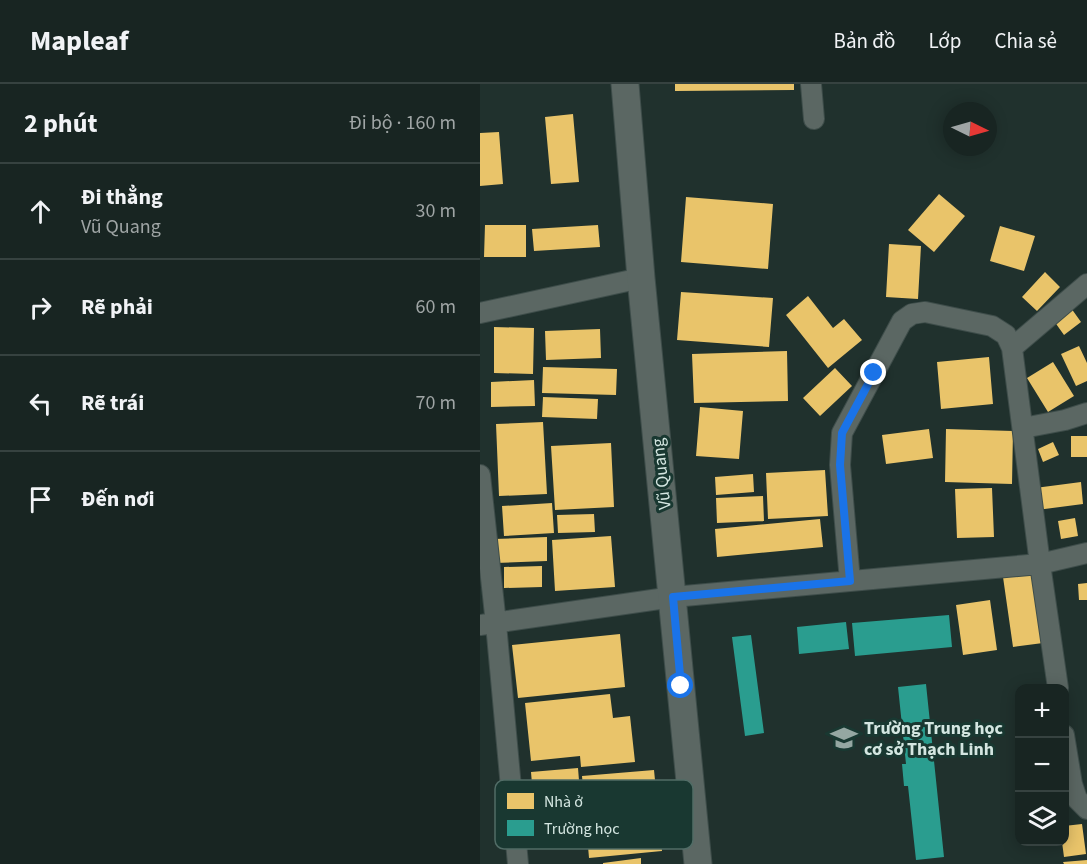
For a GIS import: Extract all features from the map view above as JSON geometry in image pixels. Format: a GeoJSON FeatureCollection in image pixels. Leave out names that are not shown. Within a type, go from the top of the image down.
{"type":"FeatureCollection","features":[{"type":"Feature","properties":{"kind":"main road","name":"Vũ Quang"},"geometry":{"type":"LineString","coordinates":[[625,84],[641,278],[690,780]]}},
{"type":"Feature","properties":{"kind":"main road","name":"Vũ Quang"},"geometry":{"type":"LineString","coordinates":[[693,811],[698,864]]}},
{"type":"Feature","properties":{"kind":"street"},"geometry":{"type":"LineString","coordinates":[[811,84],[814,119]]}},
{"type":"Feature","properties":{"kind":"street"},"geometry":{"type":"LineString","coordinates":[[480,313],[641,278]]}},
{"type":"Feature","properties":{"kind":"street"},"geometry":{"type":"LineString","coordinates":[[1012,348],[1087,284]]}},
{"type":"Feature","properties":{"kind":"street"},"geometry":{"type":"LineString","coordinates":[[850,581],[840,465],[842,433],[902,321],[912,314],[925,312],[992,326],[1006,335],[1012,348],[1057,684]]}},
{"type":"Feature","properties":{"kind":"street"},"geometry":{"type":"LineString","coordinates":[[1023,428],[1087,413]]}},
{"type":"Feature","properties":{"kind":"street"},"geometry":{"type":"LineString","coordinates":[[480,475],[488,624],[508,780]]}},
{"type":"Feature","properties":{"kind":"street"},"geometry":{"type":"LineString","coordinates":[[488,624],[673,597],[1040,564],[1087,553]]}},
{"type":"Feature","properties":{"kind":"street"},"geometry":{"type":"LineString","coordinates":[[1065,738],[1072,783],[1077,799],[1087,809]]}},
{"type":"Feature","properties":{"kind":"street"},"geometry":{"type":"LineString","coordinates":[[516,849],[518,864]]}},
{"type":"Feature","properties":{"kind":"building: Nhà ở"},"geometry":{"type":"Polygon","coordinates":[[[675,84],[794,84],[794,90],[675,91],[675,84]]]}},
{"type":"Feature","properties":{"kind":"building: Nhà ở"},"geometry":{"type":"Polygon","coordinates":[[[573,114],[579,182],[551,184],[545,117],[573,114]]]}},
{"type":"Feature","properties":{"kind":"building: Nhà ở"},"geometry":{"type":"Polygon","coordinates":[[[499,132],[503,184],[480,186],[480,133],[499,132]]]}},
{"type":"Feature","properties":{"kind":"building: Nhà ở"},"geometry":{"type":"Polygon","coordinates":[[[939,194],[965,216],[934,252],[908,230],[939,194]]]}},
{"type":"Feature","properties":{"kind":"building: Nhà ở"},"geometry":{"type":"Polygon","coordinates":[[[686,197],[773,204],[768,269],[681,262],[686,197]]]}},
{"type":"Feature","properties":{"kind":"building: Nhà ở"},"geometry":{"type":"Polygon","coordinates":[[[485,225],[526,225],[526,257],[484,257],[485,225]]]}},
{"type":"Feature","properties":{"kind":"building: Nhà ở"},"geometry":{"type":"Polygon","coordinates":[[[598,225],[600,247],[534,251],[532,229],[598,225]]]}},
{"type":"Feature","properties":{"kind":"building: Nhà ở"},"geometry":{"type":"Polygon","coordinates":[[[1000,226],[1035,236],[1024,271],[990,261],[1000,226]]]}},
{"type":"Feature","properties":{"kind":"building: Nhà ở"},"geometry":{"type":"Polygon","coordinates":[[[889,244],[921,246],[918,299],[886,297],[889,244]]]}},
{"type":"Feature","properties":{"kind":"building: Nhà ở"},"geometry":{"type":"Polygon","coordinates":[[[1045,272],[1060,287],[1037,311],[1022,297],[1045,272]]]}},
{"type":"Feature","properties":{"kind":"building: Nhà ở"},"geometry":{"type":"Polygon","coordinates":[[[681,292],[773,298],[769,347],[677,340],[681,292]]]}},
{"type":"Feature","properties":{"kind":"building: Nhà ở"},"geometry":{"type":"Polygon","coordinates":[[[808,296],[833,328],[844,319],[862,340],[828,368],[786,315],[808,296]]]}},
{"type":"Feature","properties":{"kind":"building: Nhà ở"},"geometry":{"type":"Polygon","coordinates":[[[1071,308],[1081,322],[1064,335],[1054,321],[1071,308]]]}},
{"type":"Feature","properties":{"kind":"building: Nhà ở"},"geometry":{"type":"Polygon","coordinates":[[[494,327],[534,328],[533,374],[494,373],[494,327]]]}},
{"type":"Feature","properties":{"kind":"building: Nhà ở"},"geometry":{"type":"Polygon","coordinates":[[[600,329],[601,358],[546,360],[545,331],[600,329]]]}},
{"type":"Feature","properties":{"kind":"building: Nhà ở"},"geometry":{"type":"Polygon","coordinates":[[[1079,346],[1087,363],[1087,381],[1076,386],[1061,354],[1079,346]]]}},
{"type":"Feature","properties":{"kind":"building: Nhà ở"},"geometry":{"type":"Polygon","coordinates":[[[787,351],[788,401],[694,403],[692,354],[787,351]]]}},
{"type":"Feature","properties":{"kind":"building: Nhà ở"},"geometry":{"type":"Polygon","coordinates":[[[989,357],[993,404],[941,409],[937,362],[989,357]]]}},
{"type":"Feature","properties":{"kind":"building: Nhà ở"},"geometry":{"type":"Polygon","coordinates":[[[1053,362],[1074,396],[1048,412],[1027,378],[1053,362]]]}},
{"type":"Feature","properties":{"kind":"building: Nhà ở"},"geometry":{"type":"Polygon","coordinates":[[[543,367],[617,369],[616,395],[542,393],[543,367]]]}},
{"type":"Feature","properties":{"kind":"building: Nhà ở"},"geometry":{"type":"Polygon","coordinates":[[[835,368],[852,386],[820,416],[803,398],[835,368]]]}},
{"type":"Feature","properties":{"kind":"building: Nhà ở"},"geometry":{"type":"Polygon","coordinates":[[[534,380],[535,406],[491,407],[491,382],[534,380]]]}},
{"type":"Feature","properties":{"kind":"building: Nhà ở"},"geometry":{"type":"Polygon","coordinates":[[[543,397],[598,399],[597,419],[542,417],[543,397]]]}},
{"type":"Feature","properties":{"kind":"building: Nhà ở"},"geometry":{"type":"Polygon","coordinates":[[[700,407],[743,411],[739,459],[696,456],[700,407]]]}},
{"type":"Feature","properties":{"kind":"building: Nhà ở"},"geometry":{"type":"Polygon","coordinates":[[[543,422],[547,494],[499,496],[496,424],[543,422]]]}},
{"type":"Feature","properties":{"kind":"building: Nhà ở"},"geometry":{"type":"Polygon","coordinates":[[[929,429],[933,458],[886,464],[882,435],[929,429]]]}},
{"type":"Feature","properties":{"kind":"building: Nhà ở"},"geometry":{"type":"Polygon","coordinates":[[[946,429],[1013,431],[1012,484],[945,482],[946,429]]]}},
{"type":"Feature","properties":{"kind":"building: Nhà ở"},"geometry":{"type":"Polygon","coordinates":[[[1071,436],[1087,436],[1087,457],[1071,457],[1071,436]]]}},
{"type":"Feature","properties":{"kind":"building: Nhà ở"},"geometry":{"type":"Polygon","coordinates":[[[1053,442],[1059,455],[1043,462],[1038,449],[1053,442]]]}},
{"type":"Feature","properties":{"kind":"building: Nhà ở"},"geometry":{"type":"Polygon","coordinates":[[[611,443],[614,507],[555,510],[551,446],[611,443]]]}},
{"type":"Feature","properties":{"kind":"building: Nhà ở"},"geometry":{"type":"Polygon","coordinates":[[[825,470],[828,516],[768,519],[766,473],[825,470]]]}},
{"type":"Feature","properties":{"kind":"building: Nhà ở"},"geometry":{"type":"Polygon","coordinates":[[[753,474],[754,492],[716,495],[715,477],[753,474]]]}},
{"type":"Feature","properties":{"kind":"building: Nhà ở"},"geometry":{"type":"Polygon","coordinates":[[[1081,482],[1083,504],[1037,510],[1035,488],[1081,482]]]}},
{"type":"Feature","properties":{"kind":"building: Nhà ở"},"geometry":{"type":"Polygon","coordinates":[[[992,488],[994,537],[957,538],[955,489],[992,488]]]}},
{"type":"Feature","properties":{"kind":"building: Nhà ở"},"geometry":{"type":"Polygon","coordinates":[[[763,496],[764,521],[717,523],[716,498],[763,496]]]}},
{"type":"Feature","properties":{"kind":"building: Nhà ở"},"geometry":{"type":"Polygon","coordinates":[[[552,503],[554,533],[504,536],[502,506],[552,503]]]}},
{"type":"Feature","properties":{"kind":"building: Nhà ở"},"geometry":{"type":"Polygon","coordinates":[[[594,514],[595,532],[558,533],[557,515],[594,514]]]}},
{"type":"Feature","properties":{"kind":"building: Nhà ở"},"geometry":{"type":"Polygon","coordinates":[[[1075,518],[1078,536],[1061,539],[1058,521],[1075,518]]]}},
{"type":"Feature","properties":{"kind":"building: Nhà ở"},"geometry":{"type":"Polygon","coordinates":[[[820,519],[823,547],[717,557],[715,529],[820,519]]]}},
{"type":"Feature","properties":{"kind":"building: Nhà ở"},"geometry":{"type":"Polygon","coordinates":[[[611,536],[615,587],[555,591],[552,540],[611,536]]]}},
{"type":"Feature","properties":{"kind":"building: Nhà ở"},"geometry":{"type":"Polygon","coordinates":[[[547,537],[547,561],[495,563],[494,539],[547,537]]]}},
{"type":"Feature","properties":{"kind":"building: Nhà ở"},"geometry":{"type":"Polygon","coordinates":[[[542,566],[542,587],[504,588],[504,567],[542,566]]]}},
{"type":"Feature","properties":{"kind":"building: Nhà ở"},"geometry":{"type":"Polygon","coordinates":[[[1034,573],[1043,643],[1013,647],[1003,577],[1034,573]]]}},
{"type":"Feature","properties":{"kind":"building: Nhà ở"},"geometry":{"type":"Polygon","coordinates":[[[1087,583],[1087,600],[1079,600],[1078,584],[1087,583]]]}},
{"type":"Feature","properties":{"kind":"building: Nhà ở"},"geometry":{"type":"Polygon","coordinates":[[[990,600],[997,650],[963,655],[956,605],[990,600]]]}},
{"type":"Feature","properties":{"kind":"building: Nhà ở"},"geometry":{"type":"Polygon","coordinates":[[[620,634],[625,687],[518,698],[512,645],[620,634]]]}},
{"type":"Feature","properties":{"kind":"building: Nhà ở"},"geometry":{"type":"Polygon","coordinates":[[[610,694],[613,718],[630,716],[635,762],[581,767],[580,756],[531,761],[525,703],[610,694]]]}},
{"type":"Feature","properties":{"kind":"building: Nhà ở"},"geometry":{"type":"Polygon","coordinates":[[[578,768],[579,780],[532,780],[531,772],[578,768]]]}},
{"type":"Feature","properties":{"kind":"building: Nhà ở"},"geometry":{"type":"Polygon","coordinates":[[[654,770],[655,780],[582,780],[582,776],[654,770]]]}},
{"type":"Feature","properties":{"kind":"building: Nhà ở"},"geometry":{"type":"Polygon","coordinates":[[[1082,824],[1086,854],[1064,857],[1063,846],[1069,846],[1069,825],[1082,824]]]}},
{"type":"Feature","properties":{"kind":"building: Nhà ở"},"geometry":{"type":"Polygon","coordinates":[[[588,849],[662,849],[662,851],[589,858],[588,849]]]}},
{"type":"Feature","properties":{"kind":"building: Nhà ở"},"geometry":{"type":"Polygon","coordinates":[[[641,858],[641,864],[603,864],[603,863],[641,858]]]}},
{"type":"Feature","properties":{"kind":"building: Nhà ở"},"geometry":{"type":"Polygon","coordinates":[[[1087,860],[1087,864],[1064,864],[1063,862],[1087,860]]]}},
{"type":"Feature","properties":{"kind":"building: Trường học"},"geometry":{"type":"Polygon","coordinates":[[[949,615],[952,647],[855,656],[852,623],[949,615]]]}},
{"type":"Feature","properties":{"kind":"building: Trường học"},"geometry":{"type":"Polygon","coordinates":[[[846,622],[849,649],[799,654],[797,627],[846,622]]]}},
{"type":"Feature","properties":{"kind":"building: Trường học"},"geometry":{"type":"Polygon","coordinates":[[[751,635],[764,733],[745,736],[732,637],[751,635]]]}},
{"type":"Feature","properties":{"kind":"building: Trường học"},"geometry":{"type":"Polygon","coordinates":[[[926,684],[944,857],[916,860],[908,786],[904,786],[902,764],[906,764],[898,687],[926,684]]]}},
{"type":"Feature","properties":{"kind":"place","name":"Trường Trung học cơ sở Thạch Linh"},"geometry":{"type":"Point","coordinates":[844,738]}},
{"type":"Feature","properties":{"kind":"route"},"geometry":{"type":"LineString","coordinates":[[681,686],[673,597],[850,581],[840,465],[842,433],[874,373]]}}]}
